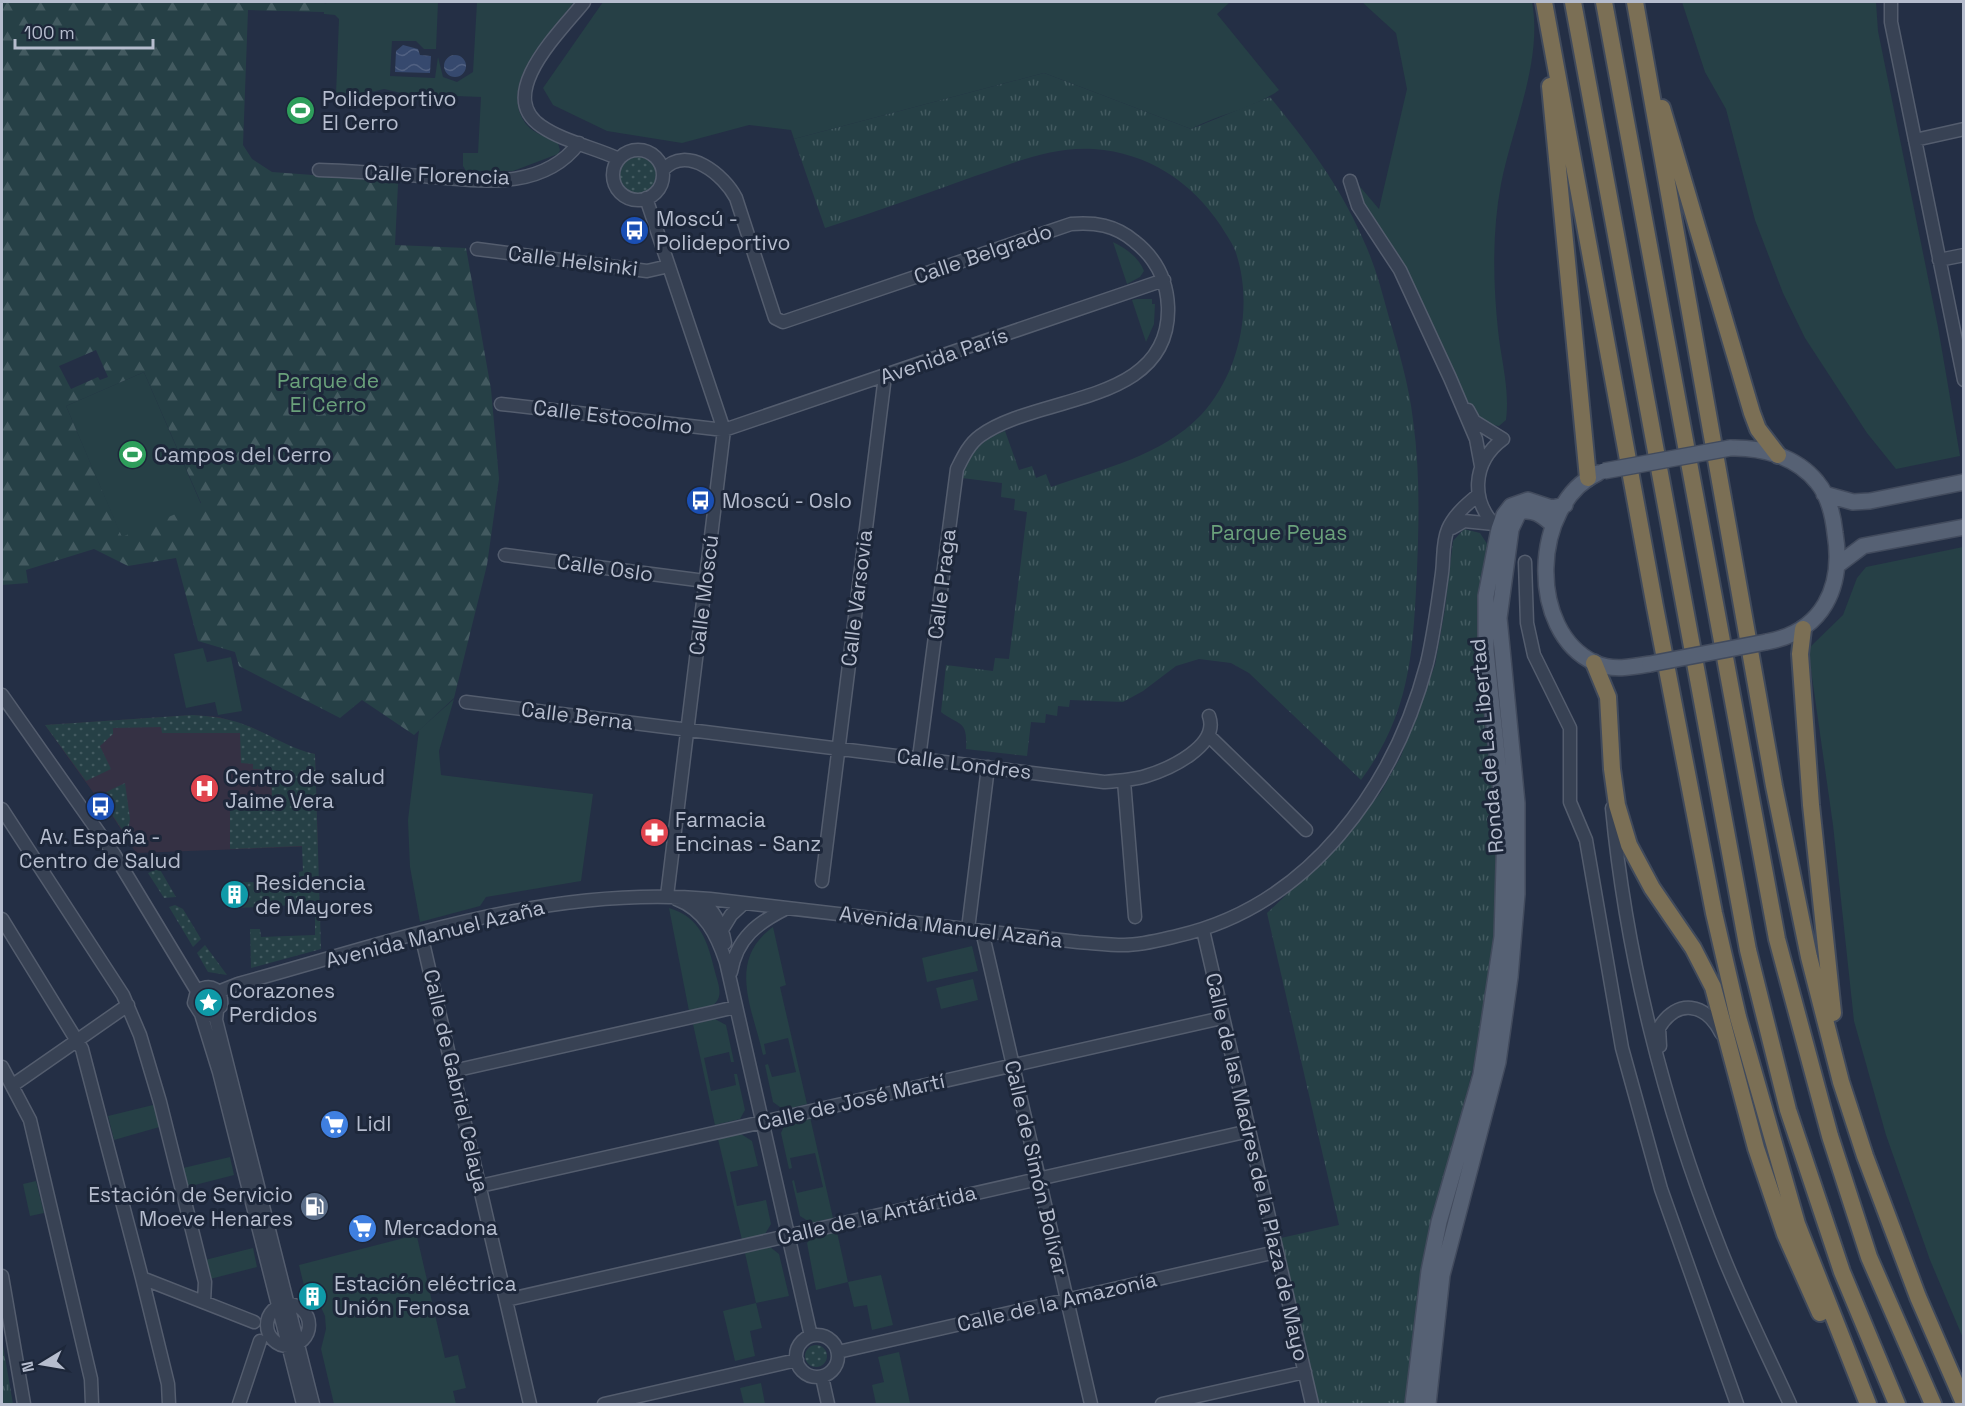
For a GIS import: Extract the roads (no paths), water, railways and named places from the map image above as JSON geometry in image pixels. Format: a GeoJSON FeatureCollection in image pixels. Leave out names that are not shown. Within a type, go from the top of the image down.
{"type":"FeatureCollection","features":[{"type":"Feature","properties":{"kind":"highway"},"geometry":{"type":"LineString","coordinates":[[1543,2],[1588,478]]}},
{"type":"Feature","properties":{"kind":"highway"},"geometry":{"type":"LineString","coordinates":[[1543,2],[1576,167],[1653,596],[1727,971],[1764,1115],[1797,1224],[1868,1404]]}},
{"type":"Feature","properties":{"kind":"highway"},"geometry":{"type":"LineString","coordinates":[[1574,2],[1748,950],[1795,1132],[1842,1272],[1897,1404]]}},
{"type":"Feature","properties":{"kind":"highway"},"geometry":{"type":"LineString","coordinates":[[1604,2],[1777,939],[1830,1136],[1869,1257],[1933,1404]]}},
{"type":"Feature","properties":{"kind":"highway"},"geometry":{"type":"LineString","coordinates":[[1636,2],[1663,112],[1752,413],[1758,429],[1778,455]]}},
{"type":"Feature","properties":{"kind":"highway"},"geometry":{"type":"LineString","coordinates":[[1636,2],[1789,863],[1809,957],[1841,1082],[1865,1156],[1918,1297],[1964,1403]]}},
{"type":"Feature","properties":{"kind":"highway"},"geometry":{"type":"LineString","coordinates":[[1803,629],[1800,654],[1801,677],[1822,931],[1832,1010],[1865,1156]]}},
{"type":"Feature","properties":{"kind":"highway"},"geometry":{"type":"LineString","coordinates":[[1594,663],[1608,697],[1612,769],[1617,805],[1629,845],[1652,888],[1703,967],[1718,1004],[1756,1148],[1785,1234],[1828,1329],[1857,1379]]}},
{"type":"Feature","properties":{"kind":"main road"},"geometry":{"type":"LineString","coordinates":[[1730,448],[1761,450],[1778,455],[1808,472],[1824,494],[1834,521],[1839,564],[1831,594],[1821,611],[1803,629],[1780,640],[1618,668],[1594,663],[1570,643],[1562,632],[1550,604],[1545,561],[1553,525],[1565,505],[1588,478],[1604,471],[1730,448]]}},
{"type":"Feature","properties":{"kind":"main road"},"geometry":{"type":"LineString","coordinates":[[1824,494],[1853,502],[1870,501],[1964,482]]}},
{"type":"Feature","properties":{"kind":"main road","name":"Ronda de La Libertad"},"geometry":{"type":"LineString","coordinates":[[1413,1404],[1429,1271],[1439,1222],[1481,1075],[1502,937],[1505,829],[1484,621],[1496,527],[1504,515],[1519,502],[1528,500],[1552,508],[1565,505]]}},
{"type":"Feature","properties":{"kind":"main road","name":"Ronda de La Libertad"},"geometry":{"type":"LineString","coordinates":[[1428,1404],[1435,1318],[1442,1275],[1498,1062],[1515,931],[1517,802],[1511,724],[1498,618],[1501,586],[1511,529],[1519,512],[1528,510],[1536,512],[1553,525]]}},
{"type":"Feature","properties":{"kind":"main road"},"geometry":{"type":"LineString","coordinates":[[1839,564],[1863,546],[1964,527]]}},
{"type":"Feature","properties":{"kind":"street"},"geometry":{"type":"LineString","coordinates":[[584,2],[530,74],[524,91],[526,107],[535,121],[553,132],[619,159]]}},
{"type":"Feature","properties":{"kind":"street"},"geometry":{"type":"LineString","coordinates":[[1891,2],[1891,22],[1964,380]]}},
{"type":"Feature","properties":{"kind":"street"},"geometry":{"type":"LineString","coordinates":[[1916,140],[1964,129]]}},
{"type":"Feature","properties":{"kind":"street","name":"Calle Florencia"},"geometry":{"type":"LineString","coordinates":[[319,170],[501,181],[548,169],[570,154],[579,143]]}},
{"type":"Feature","properties":{"kind":"street"},"geometry":{"type":"LineString","coordinates":[[644,150],[657,159],[663,170],[660,187],[646,198],[630,198],[616,187],[613,175],[619,159],[628,152],[644,150]]}},
{"type":"Feature","properties":{"kind":"street","name":"Calle Belgrado"},"geometry":{"type":"LineString","coordinates":[[663,170],[674,163],[699,164],[711,168],[725,181],[736,198],[775,318],[783,322],[1071,224],[1103,224],[1116,228],[1150,253],[1164,280]]}},
{"type":"Feature","properties":{"kind":"street"},"geometry":{"type":"LineString","coordinates":[[1350,181],[1358,206],[1400,270],[1476,439],[1481,466],[1478,495],[1484,510],[1496,527]]}},
{"type":"Feature","properties":{"kind":"street","name":"Calle Moscú"},"geometry":{"type":"LineString","coordinates":[[646,198],[724,430],[667,896]]}},
{"type":"Feature","properties":{"kind":"street","name":"Calle Helsinki"},"geometry":{"type":"LineString","coordinates":[[477,249],[647,271],[669,266]]}},
{"type":"Feature","properties":{"kind":"street"},"geometry":{"type":"LineString","coordinates":[[1939,260],[1964,255]]}},
{"type":"Feature","properties":{"kind":"street","name":"Avenida París"},"geometry":{"type":"LineString","coordinates":[[724,430],[1164,280]]}},
{"type":"Feature","properties":{"kind":"street","name":"Calle Praga"},"geometry":{"type":"LineString","coordinates":[[919,758],[957,469],[965,452],[978,437],[996,426],[1106,389],[1141,370],[1159,347],[1167,326],[1168,300],[1164,280]]}},
{"type":"Feature","properties":{"kind":"street","name":"Calle Varsovia"},"geometry":{"type":"LineString","coordinates":[[822,881],[885,376]]}},
{"type":"Feature","properties":{"kind":"street"},"geometry":{"type":"LineString","coordinates":[[1450,378],[1474,421],[1503,439],[1490,451],[1481,466]]}},
{"type":"Feature","properties":{"kind":"street","name":"Calle Estocolmo"},"geometry":{"type":"LineString","coordinates":[[501,404],[724,430]]}},
{"type":"Feature","properties":{"kind":"street","name":"Avenida Manuel Azaña"},"geometry":{"type":"LineString","coordinates":[[218,992],[238,984],[511,911],[581,900],[667,896],[700,898],[1124,945],[1203,930],[1260,905],[1292,881],[1335,841],[1367,799],[1394,752],[1426,663],[1438,608],[1449,526],[1464,507],[1478,495]]}},
{"type":"Feature","properties":{"kind":"street"},"geometry":{"type":"LineString","coordinates":[[1446,536],[1455,525],[1464,521],[1496,527]]}},
{"type":"Feature","properties":{"kind":"street","name":"Calle Oslo"},"geometry":{"type":"LineString","coordinates":[[505,555],[705,581]]}},
{"type":"Feature","properties":{"kind":"street"},"geometry":{"type":"LineString","coordinates":[[1525,562],[1527,623],[1534,655],[1570,728],[1570,802],[1586,840],[1622,1048],[1661,1189],[1737,1404]]}},
{"type":"Feature","properties":{"kind":"street"},"geometry":{"type":"LineString","coordinates":[[2,696],[114,854],[197,991],[194,1003],[201,1014],[219,1072],[303,1404]]}},
{"type":"Feature","properties":{"kind":"street","name":"Calle Berna"},"geometry":{"type":"LineString","coordinates":[[466,702],[687,729]]}},
{"type":"Feature","properties":{"kind":"street"},"geometry":{"type":"LineString","coordinates":[[1209,716],[1212,727],[1209,736],[1306,830]]}},
{"type":"Feature","properties":{"kind":"street","name":"Calle Londres"},"geometry":{"type":"LineString","coordinates":[[687,729],[1104,782],[1124,781],[1164,769],[1185,757],[1209,736]]}},
{"type":"Feature","properties":{"kind":"street"},"geometry":{"type":"LineString","coordinates":[[968,928],[988,767]]}},
{"type":"Feature","properties":{"kind":"street"},"geometry":{"type":"LineString","coordinates":[[1612,769],[1615,836],[1631,944],[1646,1013],[1694,1179],[1717,1242],[1790,1404]]}},
{"type":"Feature","properties":{"kind":"street"},"geometry":{"type":"LineString","coordinates":[[1124,781],[1135,916]]}},
{"type":"Feature","properties":{"kind":"street"},"geometry":{"type":"LineString","coordinates":[[2,809],[128,1005],[165,1123],[205,1282],[204,1302]]}},
{"type":"Feature","properties":{"kind":"street"},"geometry":{"type":"LineString","coordinates":[[667,896],[687,904],[720,932]]}},
{"type":"Feature","properties":{"kind":"street"},"geometry":{"type":"LineString","coordinates":[[700,898],[708,904],[720,932],[811,1336]]}},
{"type":"Feature","properties":{"kind":"street"},"geometry":{"type":"LineString","coordinates":[[720,932],[744,903]]}},
{"type":"Feature","properties":{"kind":"street"},"geometry":{"type":"LineString","coordinates":[[730,979],[734,957],[745,936],[769,916],[788,908]]}},
{"type":"Feature","properties":{"kind":"street"},"geometry":{"type":"LineString","coordinates":[[2,919],[77,1039],[142,1278],[168,1384],[169,1404]]}},
{"type":"Feature","properties":{"kind":"street","name":"Calle de Simón Bolívar"},"geometry":{"type":"LineString","coordinates":[[982,930],[1091,1404]]}},
{"type":"Feature","properties":{"kind":"street","name":"Calle de las Madres de la Plaza de Mayo"},"geometry":{"type":"LineString","coordinates":[[1203,930],[1312,1404]]}},
{"type":"Feature","properties":{"kind":"street","name":"Calle de Gabriel Celaya"},"geometry":{"type":"LineString","coordinates":[[422,934],[530,1404]]}},
{"type":"Feature","properties":{"kind":"street"},"geometry":{"type":"LineString","coordinates":[[197,991],[208,987],[218,992],[222,1001],[216,1020],[279,1307]]}},
{"type":"Feature","properties":{"kind":"street"},"geometry":{"type":"LineString","coordinates":[[13,1085],[128,1005]]}},
{"type":"Feature","properties":{"kind":"street"},"geometry":{"type":"LineString","coordinates":[[453,1071],[736,1007]]}},
{"type":"Feature","properties":{"kind":"street"},"geometry":{"type":"LineString","coordinates":[[1668,1091],[1659,1028],[1669,1015],[1680,1010],[1701,1009],[1710,1015],[1720,1030],[1732,1062]]}},
{"type":"Feature","properties":{"kind":"street"},"geometry":{"type":"LineString","coordinates":[[201,1014],[210,1015],[217,1011]]}},
{"type":"Feature","properties":{"kind":"street","name":"Calle de José Martí"},"geometry":{"type":"LineString","coordinates":[[480,1186],[1222,1017]]}},
{"type":"Feature","properties":{"kind":"street"},"geometry":{"type":"LineString","coordinates":[[2,1067],[30,1120],[91,1379],[92,1404]]}},
{"type":"Feature","properties":{"kind":"street","name":"Calle de la Antártida"},"geometry":{"type":"LineString","coordinates":[[506,1300],[1249,1131]]}},
{"type":"Feature","properties":{"kind":"street","name":"Calle de la Amazonía"},"geometry":{"type":"LineString","coordinates":[[838,1352],[1276,1252]]}},
{"type":"Feature","properties":{"kind":"street"},"geometry":{"type":"LineString","coordinates":[[2,1276],[24,1404]]}},
{"type":"Feature","properties":{"kind":"street"},"geometry":{"type":"LineString","coordinates":[[142,1278],[254,1322]]}},
{"type":"Feature","properties":{"kind":"street"},"geometry":{"type":"LineString","coordinates":[[279,1307],[301,1308],[309,1322],[305,1337],[288,1344],[260,1341],[253,1331],[254,1322],[279,1307]]}},
{"type":"Feature","properties":{"kind":"street"},"geometry":{"type":"LineString","coordinates":[[811,1336],[828,1338],[838,1352],[833,1370],[822,1377],[806,1374],[797,1360],[799,1346],[811,1336]]}},
{"type":"Feature","properties":{"kind":"street"},"geometry":{"type":"LineString","coordinates":[[239,1404],[260,1341]]}},
{"type":"Feature","properties":{"kind":"street"},"geometry":{"type":"LineString","coordinates":[[288,1344],[313,1404]]}},
{"type":"Feature","properties":{"kind":"street"},"geometry":{"type":"LineString","coordinates":[[604,1404],[797,1360]]}},
{"type":"Feature","properties":{"kind":"street"},"geometry":{"type":"LineString","coordinates":[[1162,1404],[1305,1372]]}},
{"type":"Feature","properties":{"kind":"street"},"geometry":{"type":"LineString","coordinates":[[822,1377],[828,1404]]}},
{"type":"Feature","properties":{"kind":"water"},"geometry":{"type":"Polygon","coordinates":[[[403,45],[418,49],[420,55],[431,56],[430,73],[395,72],[396,51],[403,45]]]}},
{"type":"Feature","properties":{"kind":"water"},"geometry":{"type":"Polygon","coordinates":[[[455,55],[463,58],[466,66],[463,74],[455,77],[447,74],[444,66],[447,58],[455,55]]]}},
{"type":"Feature","properties":{"kind":"place","name":"Polideportivo El Cerro"},"geometry":{"type":"Point","coordinates":[301,111]}},
{"type":"Feature","properties":{"kind":"place","name":"Moscú - Polideportivo"},"geometry":{"type":"Point","coordinates":[635,231]}},
{"type":"Feature","properties":{"kind":"place","name":"Campos del Cerro"},"geometry":{"type":"Point","coordinates":[133,455]}},
{"type":"Feature","properties":{"kind":"place","name":"Moscú - Oslo"},"geometry":{"type":"Point","coordinates":[701,501]}},
{"type":"Feature","properties":{"kind":"place","name":"Centro de salud Jaime Vera"},"geometry":{"type":"Point","coordinates":[204,789]}},
{"type":"Feature","properties":{"kind":"place","name":"Av. España - Centro de Salud"},"geometry":{"type":"Point","coordinates":[100,806]}},
{"type":"Feature","properties":{"kind":"place","name":"Farmacia Encinas - Sanz"},"geometry":{"type":"Point","coordinates":[654,832]}},
{"type":"Feature","properties":{"kind":"place","name":"Residencia de Mayores"},"geometry":{"type":"Point","coordinates":[234,895]}},
{"type":"Feature","properties":{"kind":"place","name":"Corazones Perdidos"},"geometry":{"type":"Point","coordinates":[208,1003]}},
{"type":"Feature","properties":{"kind":"place","name":"Lidl"},"geometry":{"type":"Point","coordinates":[335,1124]}},
{"type":"Feature","properties":{"kind":"place","name":"Estación de Servicio Moeve Henares"},"geometry":{"type":"Point","coordinates":[314,1207]}},
{"type":"Feature","properties":{"kind":"place","name":"Mercadona"},"geometry":{"type":"Point","coordinates":[363,1228]}},
{"type":"Feature","properties":{"kind":"place","name":"Estación eléctrica Unión Fenosa"},"geometry":{"type":"Point","coordinates":[313,1296]}},
{"type":"Feature","properties":{"kind":"park label","name":"Parque de El Cerro"},"geometry":{"type":"Point","coordinates":[328,393]}},
{"type":"Feature","properties":{"kind":"park label","name":"Parque Peyas"},"geometry":{"type":"Point","coordinates":[1279,533]}}]}
